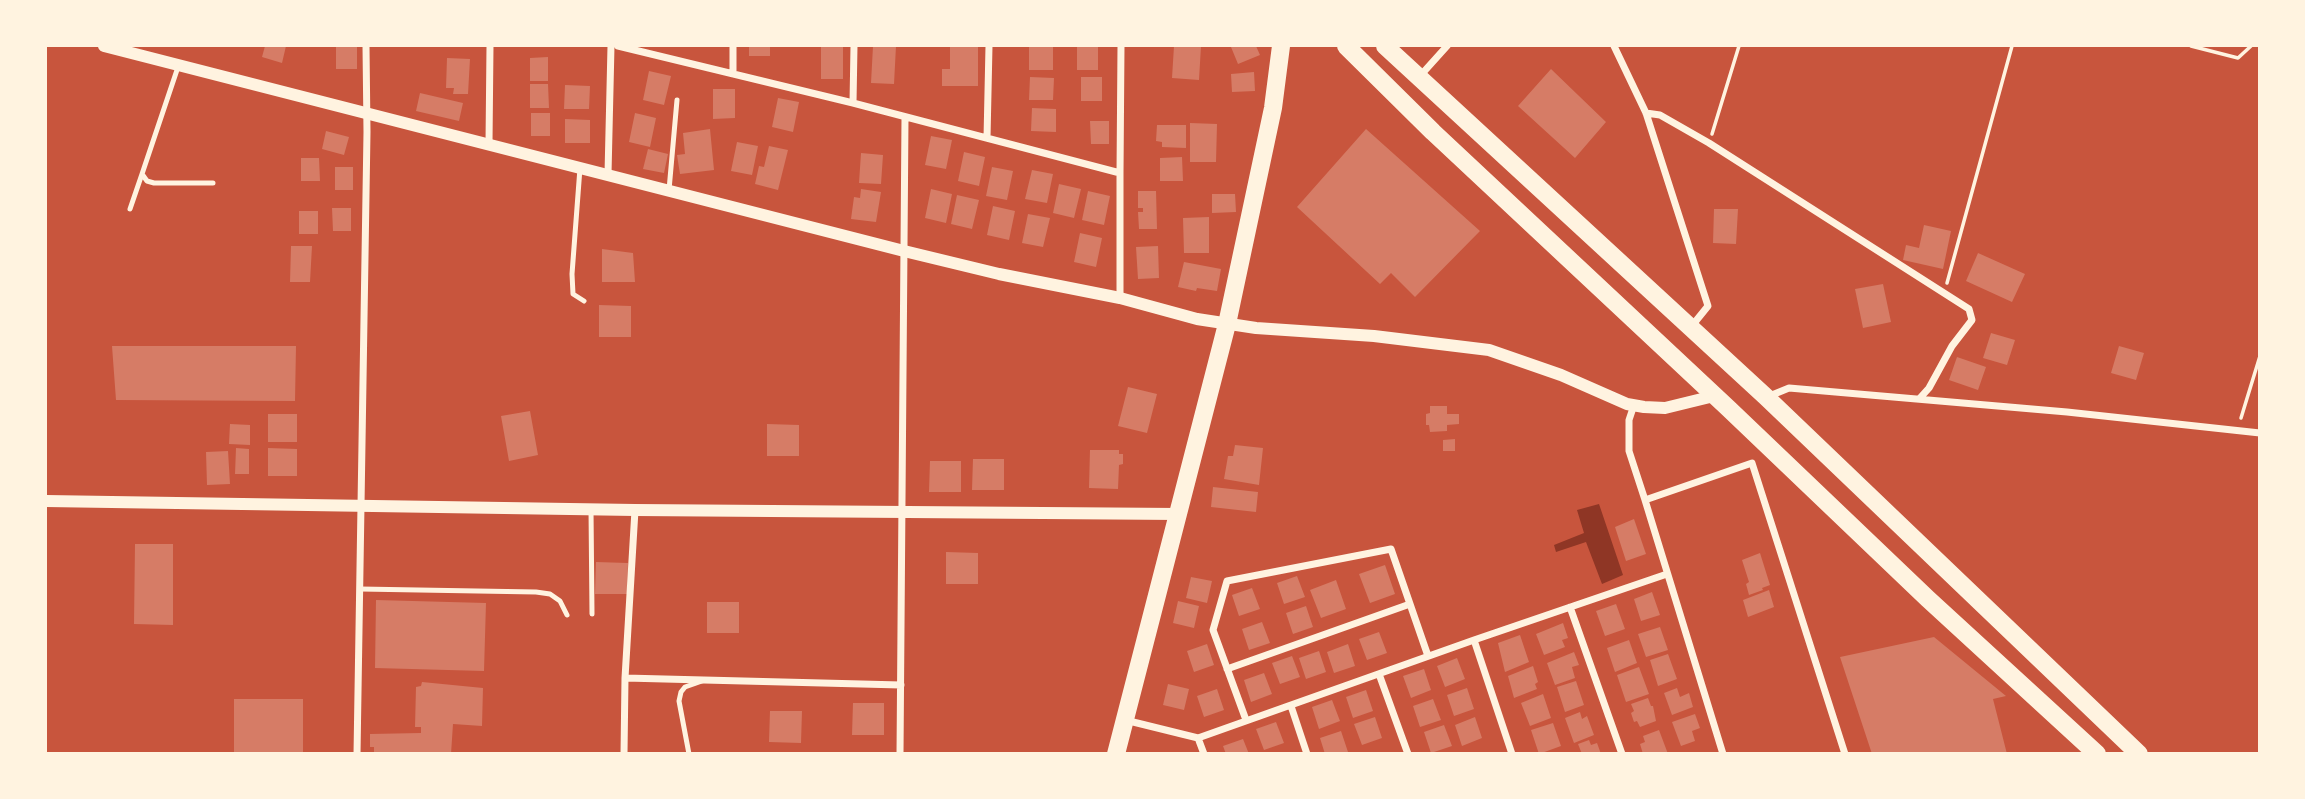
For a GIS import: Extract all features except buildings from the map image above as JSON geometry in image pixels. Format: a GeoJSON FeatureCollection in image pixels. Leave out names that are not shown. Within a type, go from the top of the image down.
{"type":"FeatureCollection","features":[{"type":"Feature","properties":{"kind":"highway"},"geometry":{"type":"LineString","coordinates":[[1116,754],[1227,324],[1273,108],[1281,46]]}},
{"type":"Feature","properties":{"kind":"highway"},"geometry":{"type":"LineString","coordinates":[[1346,46],[1433,132],[1928,599],[2097,754]]}},
{"type":"Feature","properties":{"kind":"highway"},"geometry":{"type":"LineString","coordinates":[[1385,46],[1766,397],[2139,754]]}},
{"type":"Feature","properties":{"kind":"street"},"geometry":{"type":"LineString","coordinates":[[104,46],[904,251],[999,274],[1120,298],[1198,319],[1489,350],[1561,375],[1626,404],[1665,408],[1714,397]]}},
{"type":"Feature","properties":{"kind":"street"},"geometry":{"type":"LineString","coordinates":[[358,754],[366,46]]}},
{"type":"Feature","properties":{"kind":"street"},"geometry":{"type":"LineString","coordinates":[[489,46],[489,143]]}},
{"type":"Feature","properties":{"kind":"street"},"geometry":{"type":"LineString","coordinates":[[608,174],[611,46]]}},
{"type":"Feature","properties":{"kind":"street"},"geometry":{"type":"LineString","coordinates":[[618,46],[853,103],[1121,173]]}},
{"type":"Feature","properties":{"kind":"street"},"geometry":{"type":"LineString","coordinates":[[733,46],[733,74]]}},
{"type":"Feature","properties":{"kind":"street"},"geometry":{"type":"LineString","coordinates":[[853,103],[854,46]]}},
{"type":"Feature","properties":{"kind":"street"},"geometry":{"type":"LineString","coordinates":[[987,138],[989,46]]}},
{"type":"Feature","properties":{"kind":"street"},"geometry":{"type":"LineString","coordinates":[[1120,298],[1121,46]]}},
{"type":"Feature","properties":{"kind":"street"},"geometry":{"type":"LineString","coordinates":[[1419,76],[1447,46]]}},
{"type":"Feature","properties":{"kind":"street"},"geometry":{"type":"LineString","coordinates":[[1615,46],[1646,113],[1708,306],[1690,328]]}},
{"type":"Feature","properties":{"kind":"street"},"geometry":{"type":"LineString","coordinates":[[1646,113],[1660,115],[1710,143],[1969,309],[1972,320],[1952,346],[1929,388],[1920,398]]}},
{"type":"Feature","properties":{"kind":"street"},"geometry":{"type":"LineString","coordinates":[[900,754],[905,118]]}},
{"type":"Feature","properties":{"kind":"street"},"geometry":{"type":"LineString","coordinates":[[1766,397],[1789,388],[1920,398],[2259,433]]}},
{"type":"Feature","properties":{"kind":"street"},"geometry":{"type":"LineString","coordinates":[[1634,405],[1629,419],[1629,451],[1723,754]]}},
{"type":"Feature","properties":{"kind":"street"},"geometry":{"type":"LineString","coordinates":[[1645,500],[1752,463],[1845,754]]}},
{"type":"Feature","properties":{"kind":"street"},"geometry":{"type":"LineString","coordinates":[[46,501],[635,510],[1179,514]]}},
{"type":"Feature","properties":{"kind":"street"},"geometry":{"type":"LineString","coordinates":[[624,754],[625,678],[635,510]]}},
{"type":"Feature","properties":{"kind":"street"},"geometry":{"type":"LineString","coordinates":[[1246,720],[1213,630],[1227,581],[1391,550],[1428,656]]}},
{"type":"Feature","properties":{"kind":"street"},"geometry":{"type":"LineString","coordinates":[[1124,720],[1198,738],[1667,574]]}},
{"type":"Feature","properties":{"kind":"street"},"geometry":{"type":"LineString","coordinates":[[1227,669],[1410,604]]}},
{"type":"Feature","properties":{"kind":"street"},"geometry":{"type":"LineString","coordinates":[[1570,607],[1622,754]]}},
{"type":"Feature","properties":{"kind":"street"},"geometry":{"type":"LineString","coordinates":[[1474,640],[1512,754]]}},
{"type":"Feature","properties":{"kind":"street"},"geometry":{"type":"LineString","coordinates":[[1379,674],[1408,754]]}},
{"type":"Feature","properties":{"kind":"street"},"geometry":{"type":"LineString","coordinates":[[625,678],[901,685]]}},
{"type":"Feature","properties":{"kind":"street"},"geometry":{"type":"LineString","coordinates":[[1291,706],[1307,754]]}},
{"type":"Feature","properties":{"kind":"street"},"geometry":{"type":"LineString","coordinates":[[1198,738],[1203,754]]}},
{"type":"Feature","properties":{"kind":"lane"},"geometry":{"type":"LineString","coordinates":[[130,209],[179,64]]}},
{"type":"Feature","properties":{"kind":"lane"},"geometry":{"type":"LineString","coordinates":[[668,190],[677,100]]}},
{"type":"Feature","properties":{"kind":"lane"},"geometry":{"type":"LineString","coordinates":[[580,168],[572,274],[573,294],[584,301]]}},
{"type":"Feature","properties":{"kind":"lane"},"geometry":{"type":"LineString","coordinates":[[142,174],[147,181],[154,183],[214,183]]}},
{"type":"Feature","properties":{"kind":"lane"},"geometry":{"type":"LineString","coordinates":[[592,509],[592,614]]}},
{"type":"Feature","properties":{"kind":"lane"},"geometry":{"type":"LineString","coordinates":[[360,589],[536,592],[550,594],[560,600],[567,615]]}},
{"type":"Feature","properties":{"kind":"lane"},"geometry":{"type":"LineString","coordinates":[[689,754],[679,701],[685,687],[705,680]]}},
{"type":"Feature","properties":{"kind":"path"},"geometry":{"type":"LineString","coordinates":[[1710,143],[1739,46]]}},
{"type":"Feature","properties":{"kind":"path"},"geometry":{"type":"LineString","coordinates":[[1944,292],[2012,46]]}},
{"type":"Feature","properties":{"kind":"path"},"geometry":{"type":"LineString","coordinates":[[2192,46],[2238,58],[2251,46]]}},
{"type":"Feature","properties":{"kind":"path"},"geometry":{"type":"LineString","coordinates":[[2238,430],[2259,356]]}},
{"type":"Feature","properties":{"kind":"shaded area"},"geometry":{"type":"Polygon","coordinates":[[[1599,504],[1623,575],[1602,584],[1586,542],[1556,552],[1554,545],[1584,533],[1577,510],[1599,504]]]}}]}
